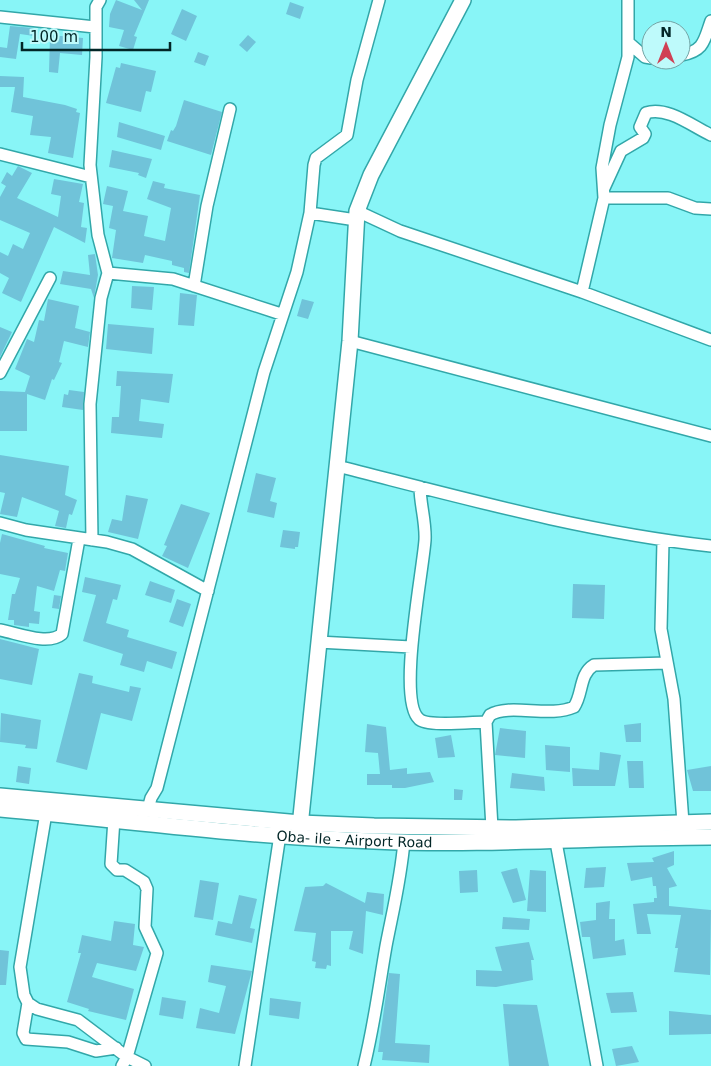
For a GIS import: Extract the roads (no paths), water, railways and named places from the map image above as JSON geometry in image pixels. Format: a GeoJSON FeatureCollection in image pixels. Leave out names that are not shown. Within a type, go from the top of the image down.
{"type":"FeatureCollection","features":[{"type":"Feature","properties":{"kind":"main road"},"geometry":{"type":"LineString","coordinates":[[299,830],[350,341],[356,215],[372,175],[463,0]]}},
{"type":"Feature","properties":{"kind":"main road","name":"Oba- ile - Airport Road"},"geometry":{"type":"LineString","coordinates":[[0,796],[148,809],[299,830],[375,834],[492,828],[711,822]]}},
{"type":"Feature","properties":{"kind":"main road","name":"Oba- ile - Airport Road"},"geometry":{"type":"LineString","coordinates":[[0,809],[114,819],[281,828]]}},
{"type":"Feature","properties":{"kind":"main road","name":"Oba- ile - Airport Road"},"geometry":{"type":"LineString","coordinates":[[375,834],[404,841],[556,842],[711,837]]}},
{"type":"Feature","properties":{"kind":"street"},"geometry":{"type":"LineString","coordinates":[[92,540],[90,404],[101,298],[108,273],[98,235],[91,177],[96,7],[100,0]]}},
{"type":"Feature","properties":{"kind":"street"},"geometry":{"type":"LineString","coordinates":[[148,809],[151,798],[157,788],[264,372],[281,314],[297,272],[310,213],[316,158],[346,135],[357,80],[379,0]]}},
{"type":"Feature","properties":{"kind":"street"},"geometry":{"type":"LineString","coordinates":[[604,193],[603,160],[630,44],[628,0]]}},
{"type":"Feature","properties":{"kind":"street"},"geometry":{"type":"LineString","coordinates":[[0,17],[96,27]]}},
{"type":"Feature","properties":{"kind":"street"},"geometry":{"type":"LineString","coordinates":[[691,52],[697,51],[702,46],[711,21]]}},
{"type":"Feature","properties":{"kind":"street"},"geometry":{"type":"LineString","coordinates":[[630,44],[641,53]]}},
{"type":"Feature","properties":{"kind":"street"},"geometry":{"type":"LineString","coordinates":[[194,286],[207,206],[230,109]]}},
{"type":"Feature","properties":{"kind":"street"},"geometry":{"type":"LineString","coordinates":[[582,292],[604,193],[621,151],[643,138],[644,134],[640,127],[646,113],[655,112],[671,115],[711,135]]}},
{"type":"Feature","properties":{"kind":"street"},"geometry":{"type":"LineString","coordinates":[[1,157],[91,177]]}},
{"type":"Feature","properties":{"kind":"street"},"geometry":{"type":"LineString","coordinates":[[604,193],[668,198],[695,208],[711,209]]}},
{"type":"Feature","properties":{"kind":"street"},"geometry":{"type":"LineString","coordinates":[[310,213],[356,215],[582,292],[711,340]]}},
{"type":"Feature","properties":{"kind":"street"},"geometry":{"type":"LineString","coordinates":[[108,273],[174,279],[281,314]]}},
{"type":"Feature","properties":{"kind":"street"},"geometry":{"type":"LineString","coordinates":[[0,373],[50,278]]}},
{"type":"Feature","properties":{"kind":"street"},"geometry":{"type":"LineString","coordinates":[[350,341],[522,384],[711,436]]}},
{"type":"Feature","properties":{"kind":"street"},"geometry":{"type":"LineString","coordinates":[[337,466],[492,505],[663,540],[711,546]]}},
{"type":"Feature","properties":{"kind":"street"},"geometry":{"type":"LineString","coordinates":[[420,487],[425,538],[411,647],[412,704],[414,714],[420,721],[430,723],[486,722]]}},
{"type":"Feature","properties":{"kind":"street"},"geometry":{"type":"LineString","coordinates":[[0,523],[26,530],[92,540],[132,549],[208,591]]}},
{"type":"Feature","properties":{"kind":"street"},"geometry":{"type":"LineString","coordinates":[[0,630],[48,640],[57,638],[62,634],[79,539]]}},
{"type":"Feature","properties":{"kind":"street"},"geometry":{"type":"LineString","coordinates":[[663,540],[660,606],[666,663],[674,698],[683,823]]}},
{"type":"Feature","properties":{"kind":"street"},"geometry":{"type":"LineString","coordinates":[[318,642],[411,647]]}},
{"type":"Feature","properties":{"kind":"street"},"geometry":{"type":"LineString","coordinates":[[492,828],[486,722],[490,715],[494,712],[560,712],[574,707],[581,695],[582,681],[587,669],[594,665],[666,663]]}},
{"type":"Feature","properties":{"kind":"street"},"geometry":{"type":"LineString","coordinates":[[46,813],[20,967],[21,986],[28,1003],[23,1034],[26,1039],[68,1042],[96,1051],[116,1048]]}},
{"type":"Feature","properties":{"kind":"street"},"geometry":{"type":"LineString","coordinates":[[114,819],[111,864],[117,870],[125,870],[144,882],[147,889],[145,927],[156,953],[125,1062]]}},
{"type":"Feature","properties":{"kind":"street"},"geometry":{"type":"LineString","coordinates":[[245,1066],[281,828]]}},
{"type":"Feature","properties":{"kind":"street"},"geometry":{"type":"LineString","coordinates":[[364,1066],[401,880],[404,841]]}},
{"type":"Feature","properties":{"kind":"street"},"geometry":{"type":"LineString","coordinates":[[556,842],[597,1066]]}},
{"type":"Feature","properties":{"kind":"street"},"geometry":{"type":"LineString","coordinates":[[28,1003],[52,1014],[78,1020],[116,1048],[125,1062],[145,1066]]}}]}
